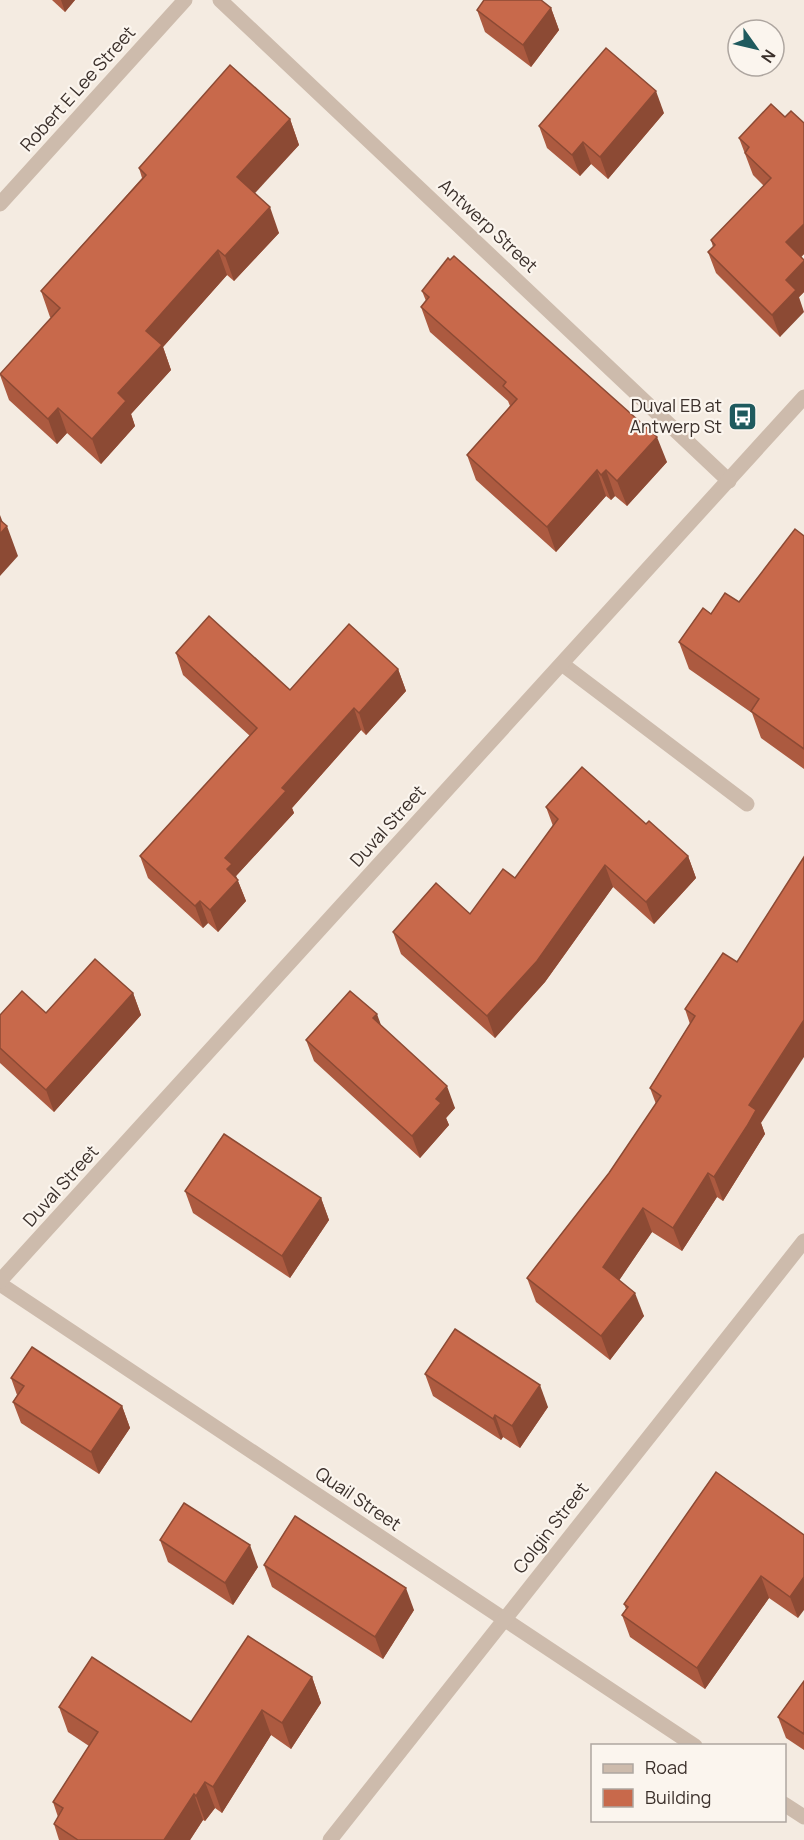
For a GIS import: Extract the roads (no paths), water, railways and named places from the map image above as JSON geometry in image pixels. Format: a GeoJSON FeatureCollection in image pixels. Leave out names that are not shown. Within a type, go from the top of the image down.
{"type":"FeatureCollection","features":[{"type":"Feature","properties":{"kind":"street","name":"Robert E Lee Street"},"geometry":{"type":"LineString","coordinates":[[0,204],[185,0]]}},
{"type":"Feature","properties":{"kind":"street","name":"Antwerp Street"},"geometry":{"type":"LineString","coordinates":[[220,0],[729,481]]}},
{"type":"Feature","properties":{"kind":"street","name":"Duval Street"},"geometry":{"type":"LineString","coordinates":[[0,1283],[804,398]]}},
{"type":"Feature","properties":{"kind":"street"},"geometry":{"type":"LineString","coordinates":[[562,664],[747,804]]}},
{"type":"Feature","properties":{"kind":"street","name":"Colgin Street"},"geometry":{"type":"LineString","coordinates":[[330,1840],[804,1241]]}},
{"type":"Feature","properties":{"kind":"street","name":"Quail Street"},"geometry":{"type":"LineString","coordinates":[[0,1283],[692,1744]]}},
{"type":"Feature","properties":{"kind":"street"},"geometry":{"type":"LineString","coordinates":[[786,1805],[804,1817]]}},
{"type":"Feature","properties":{"kind":"place","name":"Duval EB at Antwerp St"},"geometry":{"type":"Point","coordinates":[743,416]}}]}
